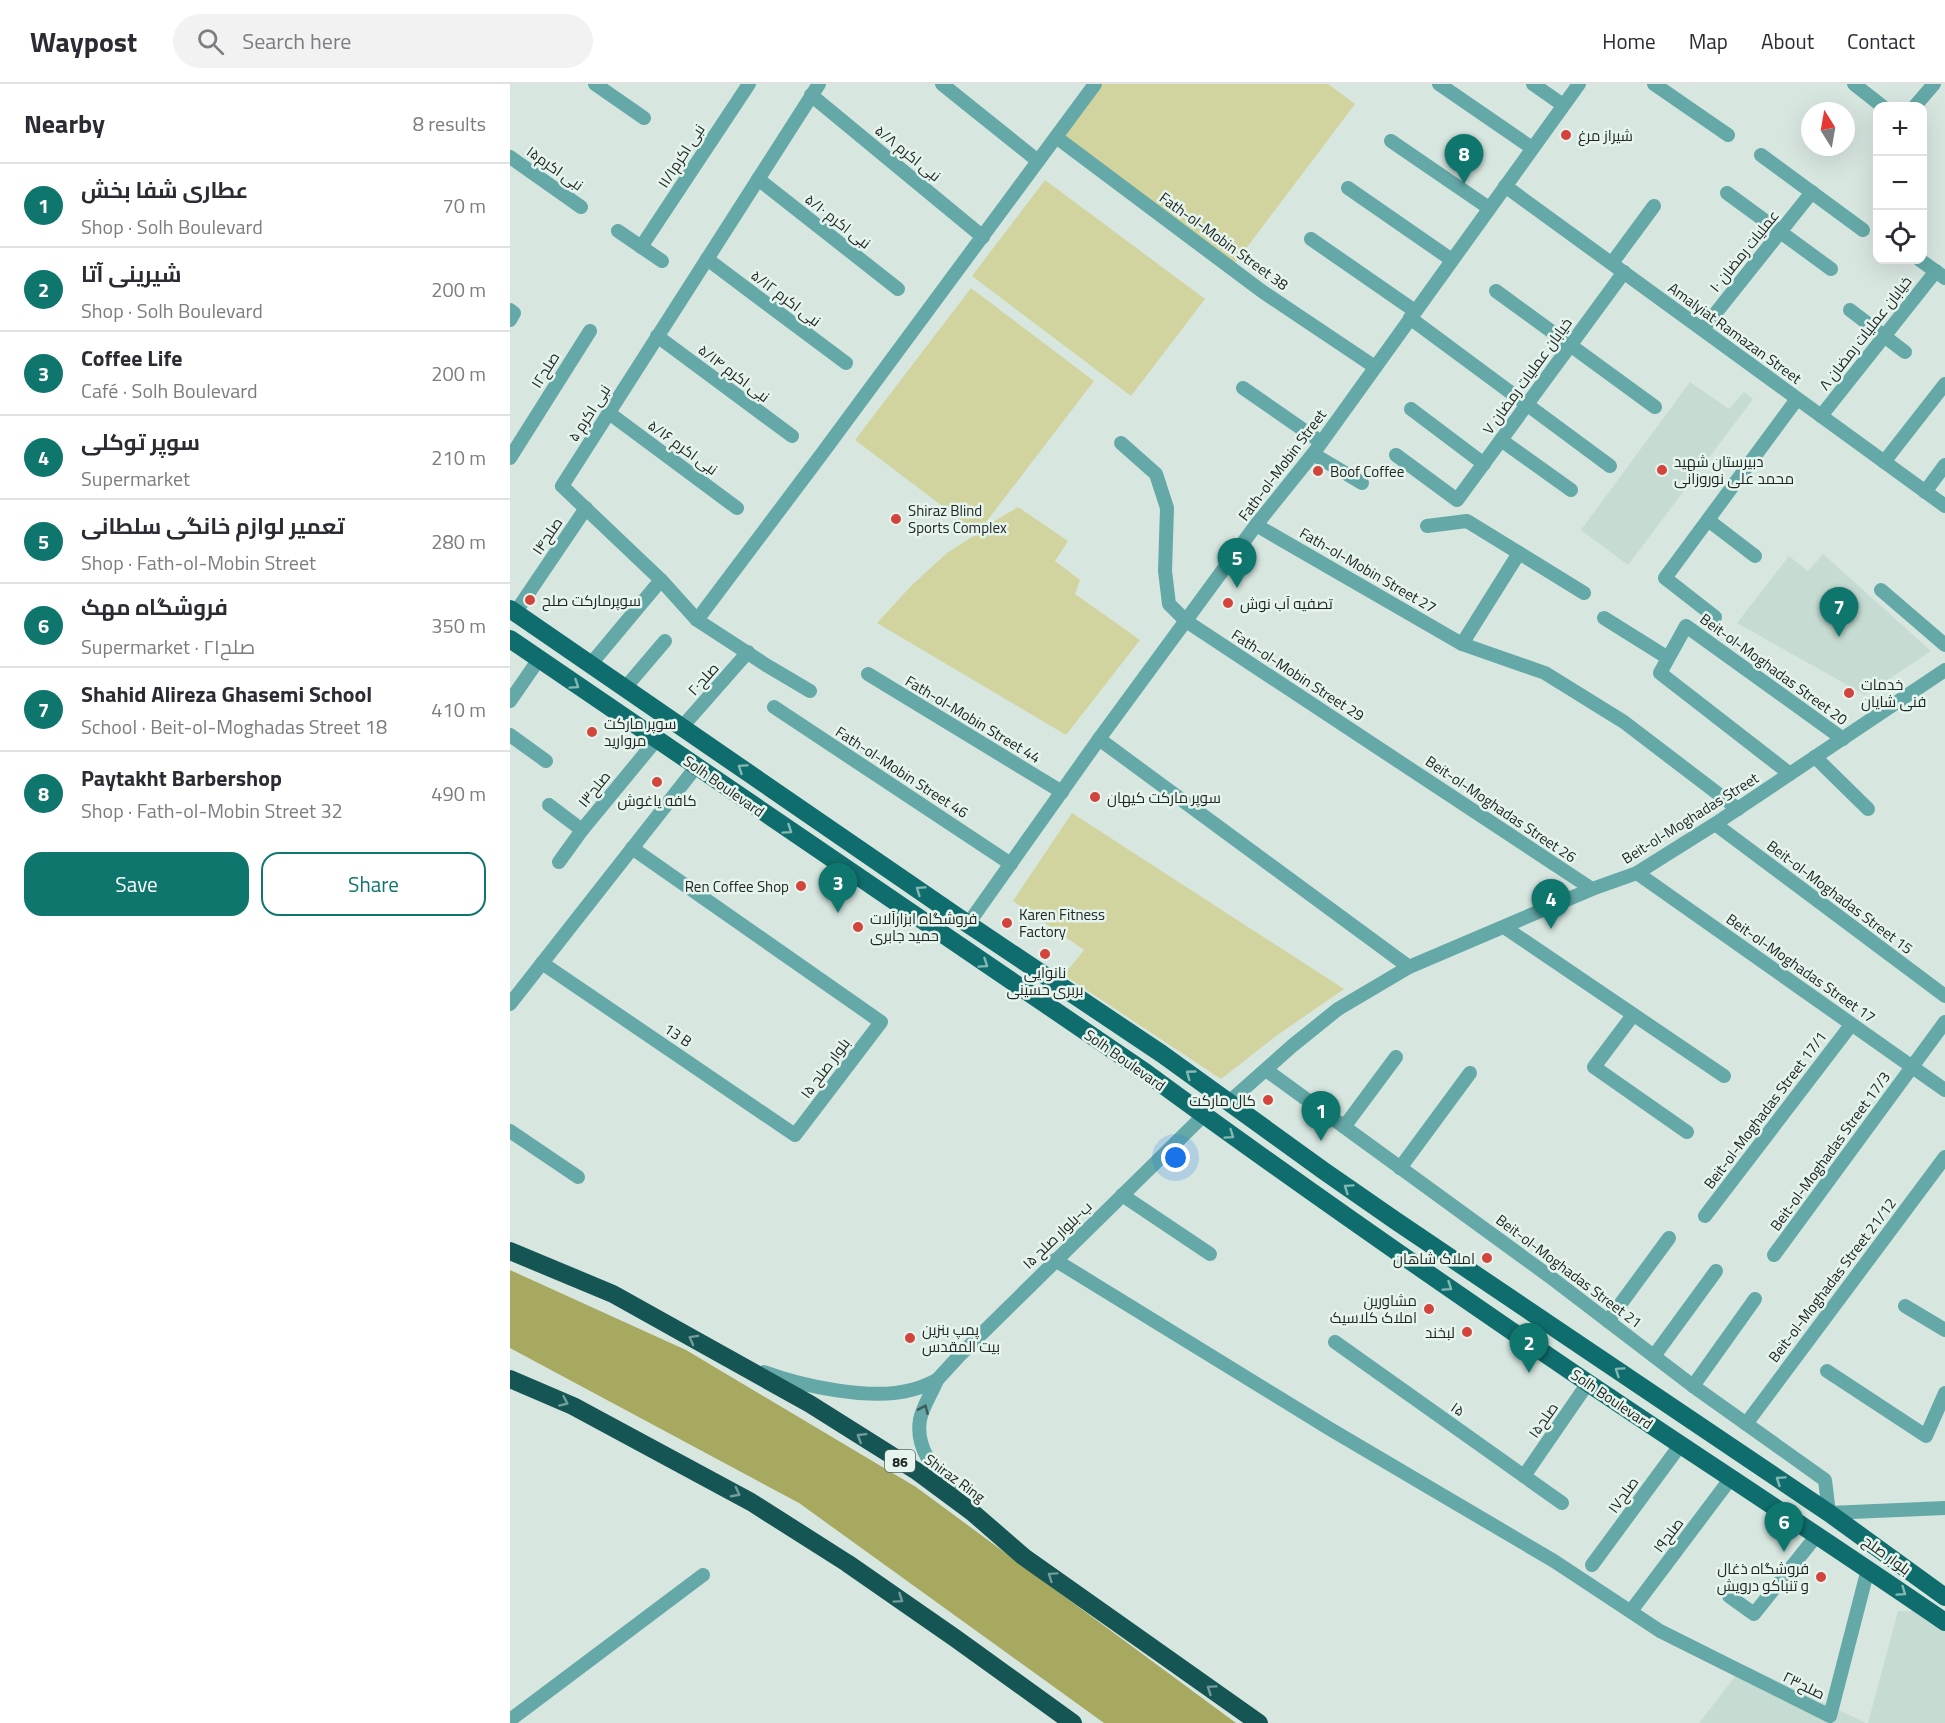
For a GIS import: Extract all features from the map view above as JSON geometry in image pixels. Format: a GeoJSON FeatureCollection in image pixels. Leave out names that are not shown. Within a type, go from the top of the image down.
{"type":"FeatureCollection","features":[{"type":"Feature","properties":{"kind":"highway","name":"Shiraz Ring"},"geometry":{"type":"LineString","coordinates":[[510,1251],[613,1294],[810,1404],[908,1466],[972,1512],[1024,1557],[1259,1723]]}},
{"type":"Feature","properties":{"kind":"highway"},"geometry":{"type":"LineString","coordinates":[[510,1379],[573,1406],[751,1502],[906,1604],[1073,1723]]}},
{"type":"Feature","properties":{"kind":"main road","name":"Solh Boulevard"},"geometry":{"type":"LineString","coordinates":[[513,611],[968,924],[1162,1054],[1396,1221],[1829,1513]]}},
{"type":"Feature","properties":{"kind":"main road","name":"Solh Boulevard"},"geometry":{"type":"LineString","coordinates":[[510,639],[854,876],[1145,1072],[1203,1116],[1382,1242],[1588,1383],[1817,1535]]}},
{"type":"Feature","properties":{"kind":"main road"},"geometry":{"type":"LineString","coordinates":[[854,876],[868,855]]}},
{"type":"Feature","properties":{"kind":"main road"},"geometry":{"type":"LineString","coordinates":[[1382,1242],[1396,1221]]}},
{"type":"Feature","properties":{"kind":"main road","name":"بلوار صلح"},"geometry":{"type":"LineString","coordinates":[[1829,1513],[1945,1597]]}},
{"type":"Feature","properties":{"kind":"main road","name":"بلوار صلح"},"geometry":{"type":"LineString","coordinates":[[1817,1535],[1945,1622]]}},
{"type":"Feature","properties":{"kind":"street"},"geometry":{"type":"LineString","coordinates":[[595,84],[644,118]]}},
{"type":"Feature","properties":{"kind":"street","name":"نبی اکرم۱۱/۱"},"geometry":{"type":"LineString","coordinates":[[641,247],[749,84]]}},
{"type":"Feature","properties":{"kind":"street"},"geometry":{"type":"LineString","coordinates":[[942,84],[1038,161]]}},
{"type":"Feature","properties":{"kind":"street"},"geometry":{"type":"LineString","coordinates":[[697,620],[983,237],[1094,84]]}},
{"type":"Feature","properties":{"kind":"street"},"geometry":{"type":"LineString","coordinates":[[1439,84],[1532,148]]}},
{"type":"Feature","properties":{"kind":"street"},"geometry":{"type":"LineString","coordinates":[[1533,84],[1563,105]]}},
{"type":"Feature","properties":{"kind":"street","name":"Fath-ol-Mobin Street"},"geometry":{"type":"LineString","coordinates":[[968,924],[1099,739],[1256,525],[1322,442],[1579,84]]}},
{"type":"Feature","properties":{"kind":"street"},"geometry":{"type":"LineString","coordinates":[[1654,84],[1728,135]]}},
{"type":"Feature","properties":{"kind":"street"},"geometry":{"type":"LineString","coordinates":[[1854,84],[1877,102]]}},
{"type":"Feature","properties":{"kind":"street"},"geometry":{"type":"LineString","coordinates":[[1918,102],[1934,84]]}},
{"type":"Feature","properties":{"kind":"street","name":"نبی اکرم ۵"},"geometry":{"type":"LineString","coordinates":[[810,691],[697,620],[661,580],[562,486],[814,88]]}},
{"type":"Feature","properties":{"kind":"street","name":"نبی اکرم ۵/۸"},"geometry":{"type":"LineString","coordinates":[[814,88],[983,237]]}},
{"type":"Feature","properties":{"kind":"street","name":"Fath-ol-Mobin Street 38"},"geometry":{"type":"LineString","coordinates":[[1056,137],[1263,292],[1375,367]]}},
{"type":"Feature","properties":{"kind":"street"},"geometry":{"type":"LineString","coordinates":[[1391,141],[1489,208]]}},
{"type":"Feature","properties":{"kind":"street"},"geometry":{"type":"LineString","coordinates":[[1761,155],[1863,230]]}},
{"type":"Feature","properties":{"kind":"street","name":"نبی اکرم۱۵"},"geometry":{"type":"LineString","coordinates":[[510,158],[581,207]]}},
{"type":"Feature","properties":{"kind":"street","name":"نبی اکرم ۵/۱۰"},"geometry":{"type":"LineString","coordinates":[[758,179],[898,289]]}},
{"type":"Feature","properties":{"kind":"street","name":"Amalyiat Ramazan Street"},"geometry":{"type":"LineString","coordinates":[[1505,186],[1945,506]]}},
{"type":"Feature","properties":{"kind":"street"},"geometry":{"type":"LineString","coordinates":[[1348,188],[1452,260]]}},
{"type":"Feature","properties":{"kind":"street","name":"عملیات رمضان ۱۰"},"geometry":{"type":"LineString","coordinates":[[1702,329],[1812,192]]}},
{"type":"Feature","properties":{"kind":"street"},"geometry":{"type":"LineString","coordinates":[[1727,194],[1832,269]]}},
{"type":"Feature","properties":{"kind":"street"},"geometry":{"type":"LineString","coordinates":[[1612,263],[1654,206]]}},
{"type":"Feature","properties":{"kind":"street"},"geometry":{"type":"LineString","coordinates":[[618,231],[662,261]]}},
{"type":"Feature","properties":{"kind":"street"},"geometry":{"type":"LineString","coordinates":[[1311,239],[1610,466]]}},
{"type":"Feature","properties":{"kind":"street","name":"نبی اکرم ۵/۱۲"},"geometry":{"type":"LineString","coordinates":[[707,259],[846,363]]}},
{"type":"Feature","properties":{"kind":"street"},"geometry":{"type":"LineString","coordinates":[[1925,264],[1940,275]]}},
{"type":"Feature","properties":{"kind":"street","name":"خیابان عملیات رمضان ۷"},"geometry":{"type":"LineString","coordinates":[[1396,455],[1457,500],[1624,272]]}},
{"type":"Feature","properties":{"kind":"street","name":"خیابان عملیات رمضان ۸"},"geometry":{"type":"LineString","coordinates":[[1821,416],[1884,336],[1940,275]]}},
{"type":"Feature","properties":{"kind":"street"},"geometry":{"type":"LineString","coordinates":[[1496,291],[1655,407]]}},
{"type":"Feature","properties":{"kind":"street"},"geometry":{"type":"LineString","coordinates":[[510,310],[514,313],[510,320]]}},
{"type":"Feature","properties":{"kind":"street"},"geometry":{"type":"LineString","coordinates":[[1850,310],[1905,352]]}},
{"type":"Feature","properties":{"kind":"street","name":"صلح۱۲"},"geometry":{"type":"LineString","coordinates":[[510,458],[590,331]]}},
{"type":"Feature","properties":{"kind":"street","name":"نبی اکرم ۵/۱۴"},"geometry":{"type":"LineString","coordinates":[[657,336],[792,436]]}},
{"type":"Feature","properties":{"kind":"street"},"geometry":{"type":"LineString","coordinates":[[1884,462],[1945,384]]}},
{"type":"Feature","properties":{"kind":"street"},"geometry":{"type":"LineString","coordinates":[[1243,388],[1322,442]]}},
{"type":"Feature","properties":{"kind":"street"},"geometry":{"type":"LineString","coordinates":[[1715,617],[1665,578],[1797,399]]}},
{"type":"Feature","properties":{"kind":"street"},"geometry":{"type":"LineString","coordinates":[[1411,409],[1484,464]]}},
{"type":"Feature","properties":{"kind":"street","name":"نبی اکرم ۵/۱۶"},"geometry":{"type":"LineString","coordinates":[[609,413],[737,508]]}},
{"type":"Feature","properties":{"kind":"street"},"geometry":{"type":"LineString","coordinates":[[1501,440],[1571,490]]}},
{"type":"Feature","properties":{"kind":"street","name":"Fath-ol-Mobin Street 29"},"geometry":{"type":"LineString","coordinates":[[1121,443],[1156,474],[1167,508],[1165,571],[1169,604],[1186,621],[1391,756]]}},
{"type":"Feature","properties":{"kind":"street"},"geometry":{"type":"LineString","coordinates":[[1313,454],[1362,483]]}},
{"type":"Feature","properties":{"kind":"street"},"geometry":{"type":"LineString","coordinates":[[1925,492],[1945,465]]}},
{"type":"Feature","properties":{"kind":"street","name":"صلح۱۴"},"geometry":{"type":"LineString","coordinates":[[513,611],[586,508]]}},
{"type":"Feature","properties":{"kind":"street"},"geometry":{"type":"LineString","coordinates":[[1708,520],[1755,556]]}},
{"type":"Feature","properties":{"kind":"street"},"geometry":{"type":"LineString","coordinates":[[1427,526],[1467,521],[1584,593]]}},
{"type":"Feature","properties":{"kind":"street","name":"Fath-ol-Mobin Street 27"},"geometry":{"type":"LineString","coordinates":[[1256,525],[1462,644],[1545,673],[1624,722],[1738,809]]}},
{"type":"Feature","properties":{"kind":"street"},"geometry":{"type":"LineString","coordinates":[[1462,644],[1519,553]]}},
{"type":"Feature","properties":{"kind":"street"},"geometry":{"type":"LineString","coordinates":[[590,665],[661,580]]}},
{"type":"Feature","properties":{"kind":"street"},"geometry":{"type":"LineString","coordinates":[[1881,590],[1945,645]]}},
{"type":"Feature","properties":{"kind":"street"},"geometry":{"type":"LineString","coordinates":[[1604,618],[1668,658],[1660,673],[1790,774]]}},
{"type":"Feature","properties":{"kind":"street","name":"Beit-ol-Moghadas Street 20"},"geometry":{"type":"LineString","coordinates":[[1668,658],[1686,626],[1843,739]]}},
{"type":"Feature","properties":{"kind":"street"},"geometry":{"type":"LineString","coordinates":[[625,688],[665,641]]}},
{"type":"Feature","properties":{"kind":"street","name":"صلح۲۰"},"geometry":{"type":"LineString","coordinates":[[682,727],[748,652]]}},
{"type":"Feature","properties":{"kind":"street"},"geometry":{"type":"LineString","coordinates":[[510,701],[538,659]]}},
{"type":"Feature","properties":{"kind":"street","name":"Beit-ol-Moghadas Street"},"geometry":{"type":"LineString","coordinates":[[1229,1102],[1338,1009],[1409,967],[1592,889],[1637,873],[1738,809],[1945,670]]}},
{"type":"Feature","properties":{"kind":"street","name":"Fath-ol-Mobin Street 44"},"geometry":{"type":"LineString","coordinates":[[868,674],[1062,792]]}},
{"type":"Feature","properties":{"kind":"street","name":"Fath-ol-Mobin Street 46"},"geometry":{"type":"LineString","coordinates":[[774,707],[1011,864]]}},
{"type":"Feature","properties":{"kind":"street"},"geometry":{"type":"LineString","coordinates":[[510,735],[546,761]]}},
{"type":"Feature","properties":{"kind":"street","name":"صلح۱۳"},"geometry":{"type":"LineString","coordinates":[[559,862],[657,739]]}},
{"type":"Feature","properties":{"kind":"street"},"geometry":{"type":"LineString","coordinates":[[1099,739],[1409,967]]}},
{"type":"Feature","properties":{"kind":"street","name":"Beit-ol-Moghadas Street 26"},"geometry":{"type":"LineString","coordinates":[[1391,756],[1592,889]]}},
{"type":"Feature","properties":{"kind":"street"},"geometry":{"type":"LineString","coordinates":[[1815,757],[1868,809]]}},
{"type":"Feature","properties":{"kind":"street"},"geometry":{"type":"LineString","coordinates":[[510,1004],[696,767]]}},
{"type":"Feature","properties":{"kind":"street"},"geometry":{"type":"LineString","coordinates":[[549,805],[582,831]]}},
{"type":"Feature","properties":{"kind":"street","name":"Beit-ol-Moghadas Street 15"},"geometry":{"type":"LineString","coordinates":[[1715,824],[1945,996]]}},
{"type":"Feature","properties":{"kind":"street","name":"بلوار صلح ۱۵"},"geometry":{"type":"LineString","coordinates":[[632,848],[881,1022],[795,1135]]}},
{"type":"Feature","properties":{"kind":"street","name":"Beit-ol-Moghadas Street 17"},"geometry":{"type":"LineString","coordinates":[[1637,873],[1945,1090]]}},
{"type":"Feature","properties":{"kind":"street"},"geometry":{"type":"LineString","coordinates":[[1504,927],[1724,1076]]}},
{"type":"Feature","properties":{"kind":"street","name":"13 B"},"geometry":{"type":"LineString","coordinates":[[542,963],[795,1135]]}},
{"type":"Feature","properties":{"kind":"street"},"geometry":{"type":"LineString","coordinates":[[1633,1015],[1594,1067],[1687,1132]]}},
{"type":"Feature","properties":{"kind":"street","name":"Beit-ol-Moghadas Street 17/3"},"geometry":{"type":"LineString","coordinates":[[1774,1255],[1945,1022]]}},
{"type":"Feature","properties":{"kind":"street","name":"Beit-ol-Moghadas Street 17/1"},"geometry":{"type":"LineString","coordinates":[[1705,1216],[1851,1025]]}},
{"type":"Feature","properties":{"kind":"street"},"geometry":{"type":"LineString","coordinates":[[1344,1127],[1396,1057]]}},
{"type":"Feature","properties":{"kind":"street","name":"Beit-ol-Moghadas Street 21"},"geometry":{"type":"LineString","coordinates":[[1266,1070],[1693,1386],[1825,1480],[1829,1513]]}},
{"type":"Feature","properties":{"kind":"street"},"geometry":{"type":"LineString","coordinates":[[1400,1168],[1470,1073]]}},
{"type":"Feature","properties":{"kind":"street","name":"۱۵ ب-بلوار صلح"},"geometry":{"type":"LineString","coordinates":[[937,1380],[1203,1116]]}},
{"type":"Feature","properties":{"kind":"street"},"geometry":{"type":"LineString","coordinates":[[510,1131],[578,1177]]}},
{"type":"Feature","properties":{"kind":"street","name":"Beit-ol-Moghadas Street 21/12"},"geometry":{"type":"LineString","coordinates":[[1746,1424],[1945,1156]]}},
{"type":"Feature","properties":{"kind":"street"},"geometry":{"type":"LineString","coordinates":[[1122,1195],[1210,1254]]}},
{"type":"Feature","properties":{"kind":"street"},"geometry":{"type":"LineString","coordinates":[[1608,1321],[1669,1238]]}},
{"type":"Feature","properties":{"kind":"street"},"geometry":{"type":"LineString","coordinates":[[1056,1260],[1330,1429],[1554,1561],[1631,1611]]}},
{"type":"Feature","properties":{"kind":"street"},"geometry":{"type":"LineString","coordinates":[[1654,1356],[1716,1271]]}},
{"type":"Feature","properties":{"kind":"street"},"geometry":{"type":"LineString","coordinates":[[1693,1386],[1755,1299]]}},
{"type":"Feature","properties":{"kind":"street"},"geometry":{"type":"LineString","coordinates":[[1905,1306],[1945,1330]]}},
{"type":"Feature","properties":{"kind":"street","name":"۱۵"},"geometry":{"type":"LineString","coordinates":[[1335,1342],[1562,1503]]}},
{"type":"Feature","properties":{"kind":"street"},"geometry":{"type":"LineString","coordinates":[[730,1359],[797,1383],[860,1392],[885,1394],[910,1390],[937,1380]]}},
{"type":"Feature","properties":{"kind":"street"},"geometry":{"type":"LineString","coordinates":[[1827,1371],[1926,1436],[1945,1394]]}},
{"type":"Feature","properties":{"kind":"street"},"geometry":{"type":"LineString","coordinates":[[937,1380],[920,1418],[921,1444],[939,1476],[972,1512]]}},
{"type":"Feature","properties":{"kind":"street","name":"صلح۱۵"},"geometry":{"type":"LineString","coordinates":[[1524,1476],[1588,1383]]}},
{"type":"Feature","properties":{"kind":"street","name":"صلح۱۷"},"geometry":{"type":"LineString","coordinates":[[1592,1565],[1681,1444]]}},
{"type":"Feature","properties":{"kind":"street","name":"صلح۱۹"},"geometry":{"type":"LineString","coordinates":[[1631,1611],[1731,1478]]}},
{"type":"Feature","properties":{"kind":"street"},"geometry":{"type":"LineString","coordinates":[[1829,1513],[1945,1508]]}},
{"type":"Feature","properties":{"kind":"street"},"geometry":{"type":"LineString","coordinates":[[1729,1596],[1754,1614],[1817,1535]]}},
{"type":"Feature","properties":{"kind":"street","name":"صلح۲۳"},"geometry":{"type":"LineString","coordinates":[[1631,1611],[1660,1631],[1830,1716],[1868,1569]]}},
{"type":"Feature","properties":{"kind":"street"},"geometry":{"type":"LineString","coordinates":[[510,1720],[703,1575]]}},
{"type":"Feature","properties":{"kind":"shaded area","name":"دبیرستان شهید محمد علی نوروزانی"},"geometry":{"type":"Polygon","coordinates":[[[1690,382],[1729,409],[1744,392],[1753,399],[1628,565],[1581,530],[1690,382]]]}},
{"type":"Feature","properties":{"kind":"shaded area"},"geometry":{"type":"Polygon","coordinates":[[[1823,554],[1931,651],[1865,695],[1737,623],[1789,556],[1808,571],[1823,554]]]}},
{"type":"Feature","properties":{"kind":"shaded area"},"geometry":{"type":"Polygon","coordinates":[[[1898,1611],[1945,1611],[1945,1723],[1868,1723],[1898,1611]]]}},
{"type":"Feature","properties":{"kind":"shaded area"},"geometry":{"type":"Polygon","coordinates":[[[1744,1665],[1866,1723],[1699,1723],[1744,1665]]]}},
{"type":"Feature","properties":{"kind":"green space"},"geometry":{"type":"Polygon","coordinates":[[[1102,84],[1328,84],[1355,104],[1235,263],[1064,135],[1102,84]]]}},
{"type":"Feature","properties":{"kind":"green space"},"geometry":{"type":"Polygon","coordinates":[[[1045,180],[1205,299],[1131,396],[972,276],[1045,180]]]}},
{"type":"Feature","properties":{"kind":"green space"},"geometry":{"type":"Polygon","coordinates":[[[971,288],[1094,381],[980,530],[1018,507],[1068,541],[1055,561],[1080,580],[1075,594],[1140,640],[1066,735],[877,623],[912,585],[947,553],[978,533],[855,440],[971,288]]]}},
{"type":"Feature","properties":{"kind":"green space"},"geometry":{"type":"Polygon","coordinates":[[[1072,813],[1344,989],[1276,1036],[1221,1079],[1064,975],[1084,950],[1013,901],[1072,813]]]}},
{"type":"Feature","properties":{"kind":"green space"},"geometry":{"type":"Polygon","coordinates":[[[510,1270],[686,1350],[916,1487],[1236,1723],[1104,1723],[799,1503],[510,1348],[510,1270]]]}},
{"type":"Feature","properties":{"kind":"place","name":"شیراز مرغ"},"geometry":{"type":"Point","coordinates":[1566,135]}},
{"type":"Feature","properties":{"kind":"place","name":"Paytakht Barbershop"},"geometry":{"type":"Point","coordinates":[1464,184]}},
{"type":"Feature","properties":{"kind":"place","name":"دبیرستان شهید محمد علی نوروزانی"},"geometry":{"type":"Point","coordinates":[1662,470]}},
{"type":"Feature","properties":{"kind":"place","name":"Boof Coffee"},"geometry":{"type":"Point","coordinates":[1318,471]}},
{"type":"Feature","properties":{"kind":"place","name":"Shiraz Blind Sports Complex"},"geometry":{"type":"Point","coordinates":[896,519]}},
{"type":"Feature","properties":{"kind":"place","name":"تعمیر لوازم خانگی سلطانی"},"geometry":{"type":"Point","coordinates":[1237,588]}},
{"type":"Feature","properties":{"kind":"place","name":"سوپرمارکت صلح"},"geometry":{"type":"Point","coordinates":[530,600]}},
{"type":"Feature","properties":{"kind":"place","name":"تصفیه آب نوش"},"geometry":{"type":"Point","coordinates":[1228,603]}},
{"type":"Feature","properties":{"kind":"place","name":"Shahid Alireza Ghasemi School"},"geometry":{"type":"Point","coordinates":[1839,637]}},
{"type":"Feature","properties":{"kind":"place","name":"خدمات فنی شایان"},"geometry":{"type":"Point","coordinates":[1849,693]}},
{"type":"Feature","properties":{"kind":"place","name":"سوپر مارکت مروارید"},"geometry":{"type":"Point","coordinates":[592,732]}},
{"type":"Feature","properties":{"kind":"place","name":"کافه یاغوش"},"geometry":{"type":"Point","coordinates":[657,782]}},
{"type":"Feature","properties":{"kind":"place","name":"سوپر مارکت کیهان"},"geometry":{"type":"Point","coordinates":[1095,797]}},
{"type":"Feature","properties":{"kind":"place","name":"Ren Coffee Shop"},"geometry":{"type":"Point","coordinates":[801,886]}},
{"type":"Feature","properties":{"kind":"place","name":"Coffee Life"},"geometry":{"type":"Point","coordinates":[838,913]}},
{"type":"Feature","properties":{"kind":"place","name":"Karen Fitness Factory"},"geometry":{"type":"Point","coordinates":[1007,923]}},
{"type":"Feature","properties":{"kind":"place","name":"فروشگاه ابزارآلات حمید جابری"},"geometry":{"type":"Point","coordinates":[858,927]}},
{"type":"Feature","properties":{"kind":"place","name":"سوپر توکلی"},"geometry":{"type":"Point","coordinates":[1551,929]}},
{"type":"Feature","properties":{"kind":"place","name":"نانوایی بربری حسینی"},"geometry":{"type":"Point","coordinates":[1045,954]}},
{"type":"Feature","properties":{"kind":"place","name":"کال مارکت"},"geometry":{"type":"Point","coordinates":[1268,1100]}},
{"type":"Feature","properties":{"kind":"place","name":"عطاری شفا بخش"},"geometry":{"type":"Point","coordinates":[1321,1141]}},
{"type":"Feature","properties":{"kind":"place","name":"املاک شاهان"},"geometry":{"type":"Point","coordinates":[1487,1258]}},
{"type":"Feature","properties":{"kind":"place","name":"مشاورین املاک کلاسیک"},"geometry":{"type":"Point","coordinates":[1429,1309]}},
{"type":"Feature","properties":{"kind":"place","name":"لبخند"},"geometry":{"type":"Point","coordinates":[1467,1332]}},
{"type":"Feature","properties":{"kind":"place","name":"پمپ بنزین بیت المقدس"},"geometry":{"type":"Point","coordinates":[910,1338]}},
{"type":"Feature","properties":{"kind":"place","name":"شیرینی آتا"},"geometry":{"type":"Point","coordinates":[1529,1373]}},
{"type":"Feature","properties":{"kind":"place","name":"فروشگاه مهک"},"geometry":{"type":"Point","coordinates":[1784,1552]}},
{"type":"Feature","properties":{"kind":"place","name":"فروشگاه ذغال و تنباکو درویش"},"geometry":{"type":"Point","coordinates":[1821,1577]}}]}
